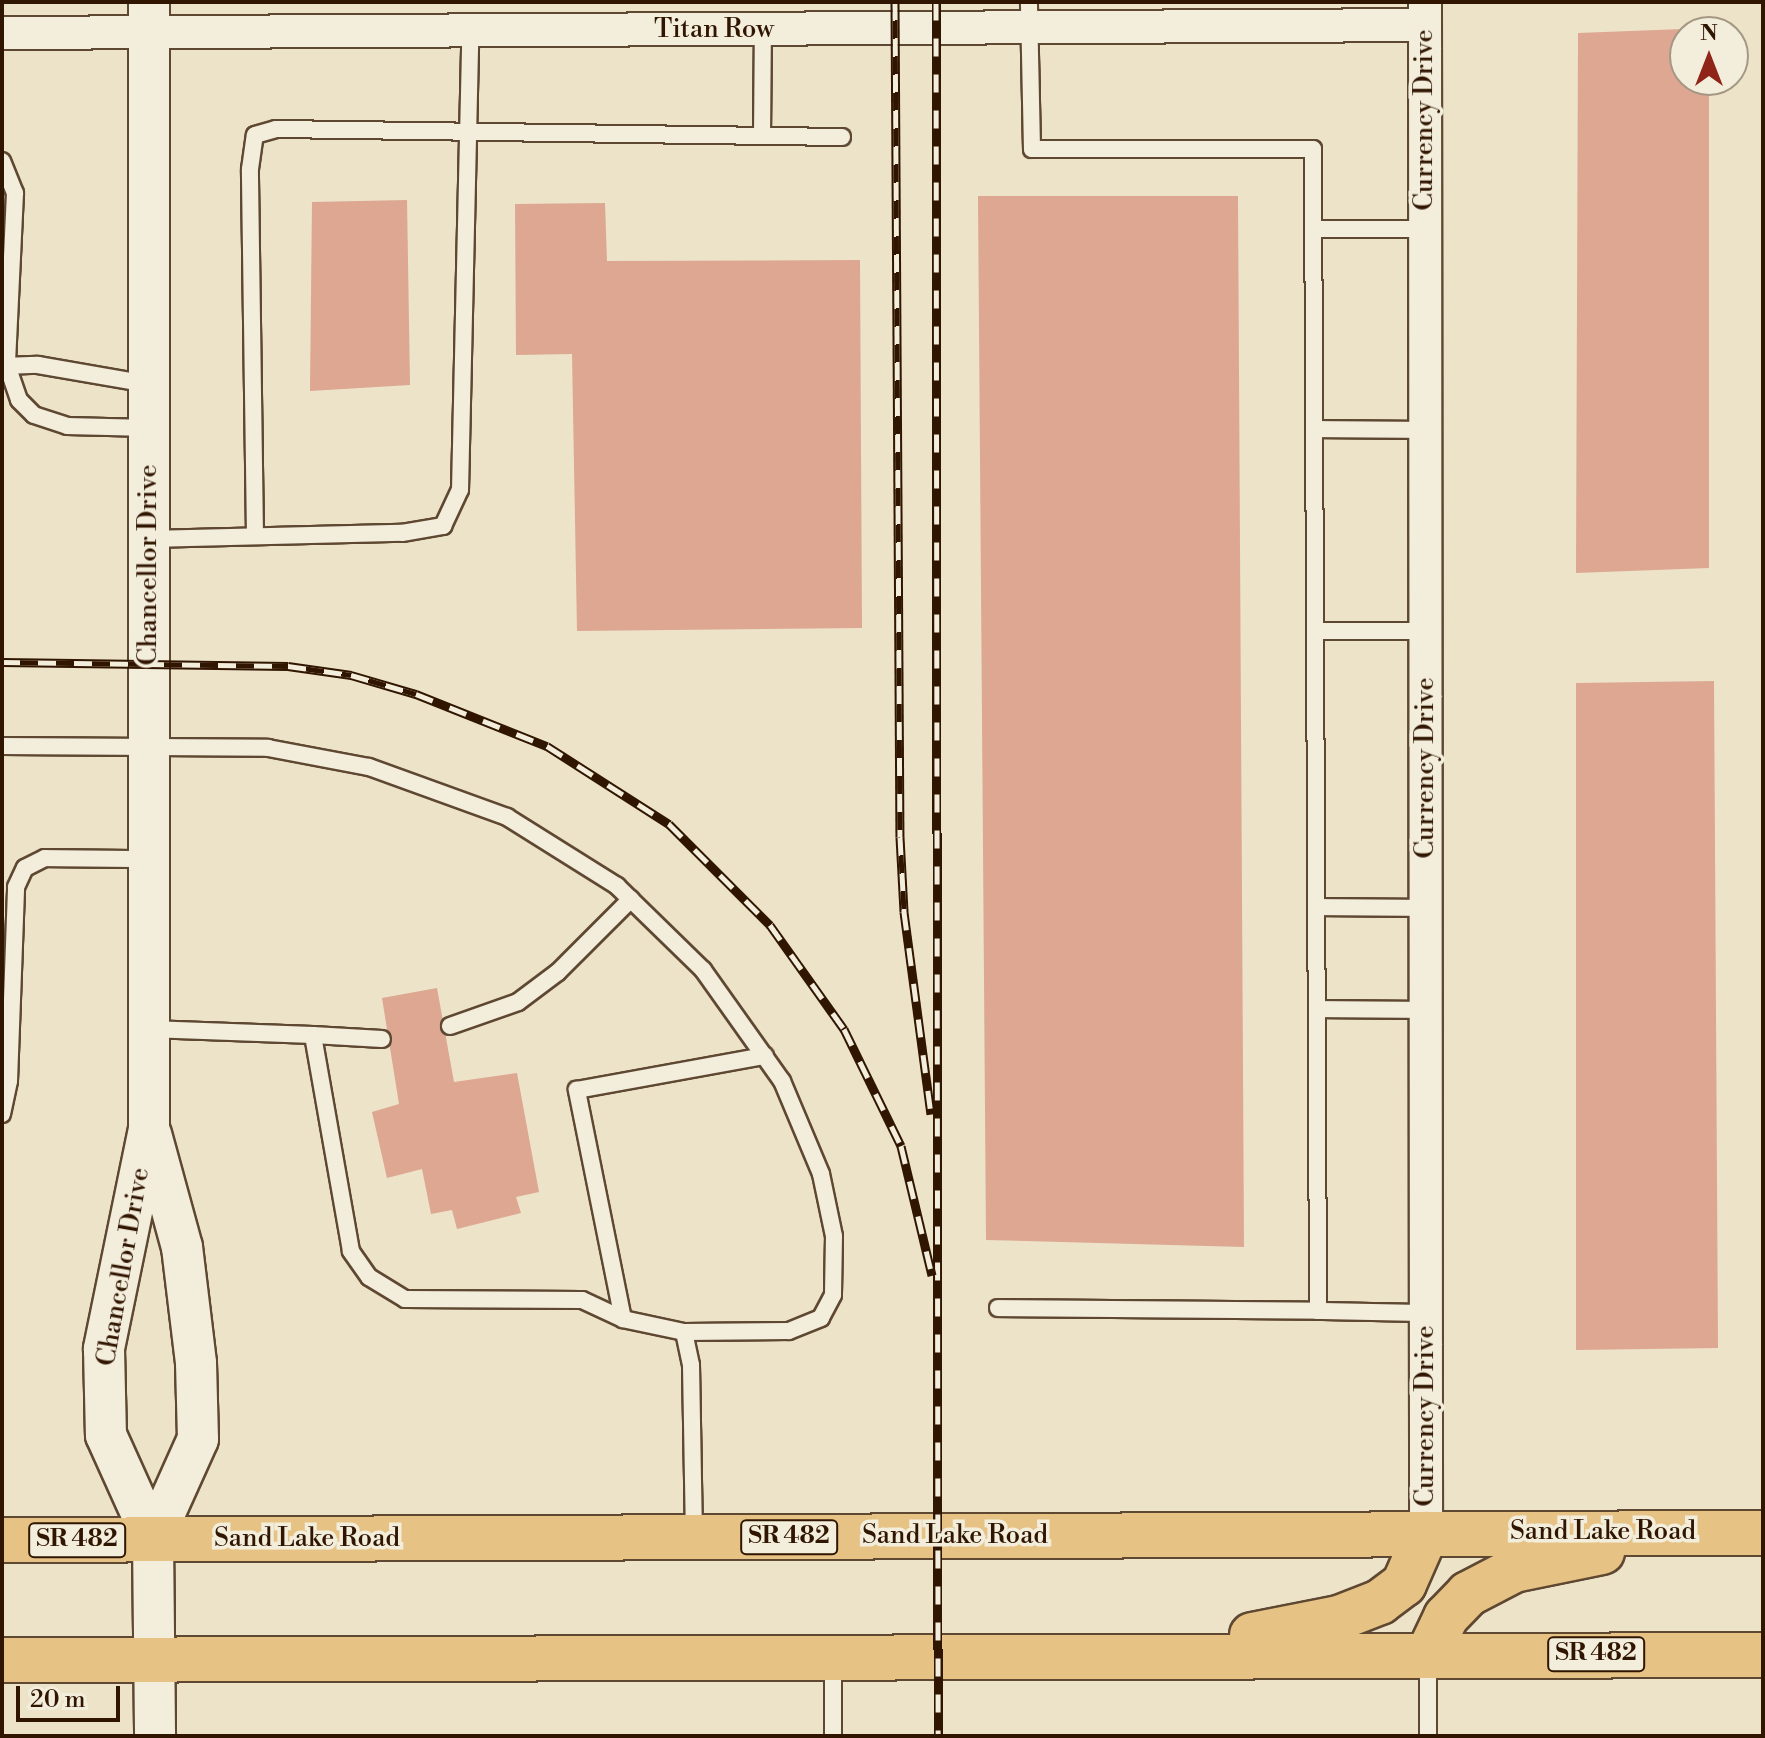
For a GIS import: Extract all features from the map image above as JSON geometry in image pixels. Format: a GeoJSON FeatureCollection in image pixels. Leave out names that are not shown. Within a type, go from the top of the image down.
{"type":"FeatureCollection","features":[{"type":"Feature","properties":{"kind":"main road"},"geometry":{"type":"LineString","coordinates":[[1428,1655],[1446,1617],[1468,1594],[1514,1570],[1698,1531]]}},
{"type":"Feature","properties":{"kind":"main road","name":"Sand Lake Road"},"geometry":{"type":"LineString","coordinates":[[2,1540],[1763,1533]]}},
{"type":"Feature","properties":{"kind":"main road"},"geometry":{"type":"LineString","coordinates":[[1151,1655],[1339,1618],[1380,1602],[1404,1584],[1426,1534]]}},
{"type":"Feature","properties":{"kind":"main road","name":"SR 482"},"geometry":{"type":"LineString","coordinates":[[2,1660],[1763,1655]]}},
{"type":"Feature","properties":{"kind":"street","name":"Titan Row"},"geometry":{"type":"LineString","coordinates":[[2,33],[149,18],[470,32],[763,29],[1029,15],[1425,13]]}},
{"type":"Feature","properties":{"kind":"street","name":"Currency Drive"},"geometry":{"type":"LineString","coordinates":[[1425,13],[1426,1534]]}},
{"type":"Feature","properties":{"kind":"street","name":"Chancellor Drive"},"geometry":{"type":"LineString","coordinates":[[149,18],[149,1129],[104,1349],[106,1435],[153,1539],[155,1736]]}},
{"type":"Feature","properties":{"kind":"street","name":"Chancellor Drive"},"geometry":{"type":"LineString","coordinates":[[149,1129],[182,1247],[196,1363],[198,1439],[153,1539]]}},
{"type":"Feature","properties":{"kind":"lane"},"geometry":{"type":"LineString","coordinates":[[1029,15],[1032,149],[1313,149],[1319,907],[1318,1311]]}},
{"type":"Feature","properties":{"kind":"lane"},"geometry":{"type":"LineString","coordinates":[[762,136],[763,29]]}},
{"type":"Feature","properties":{"kind":"lane"},"geometry":{"type":"LineString","coordinates":[[149,539],[402,533],[443,526],[460,490],[470,32]]}},
{"type":"Feature","properties":{"kind":"lane"},"geometry":{"type":"LineString","coordinates":[[255,536],[250,169],[255,135],[276,129],[842,137]]}},
{"type":"Feature","properties":{"kind":"lane"},"geometry":{"type":"LineString","coordinates":[[2,161],[15,193],[4,366],[19,400],[34,415],[67,426],[149,428]]}},
{"type":"Feature","properties":{"kind":"lane"},"geometry":{"type":"LineString","coordinates":[[1314,229],[1425,229]]}},
{"type":"Feature","properties":{"kind":"lane"},"geometry":{"type":"LineString","coordinates":[[4,366],[38,365],[149,384]]}},
{"type":"Feature","properties":{"kind":"lane"},"geometry":{"type":"LineString","coordinates":[[1316,429],[1425,430]]}},
{"type":"Feature","properties":{"kind":"lane"},"geometry":{"type":"LineString","coordinates":[[1317,631],[1425,631]]}},
{"type":"Feature","properties":{"kind":"lane"},"geometry":{"type":"LineString","coordinates":[[2,746],[268,748],[369,767],[507,817],[631,899],[703,970],[782,1081],[821,1174],[834,1236],[833,1295],[821,1318],[789,1331],[684,1332],[623,1319],[582,1300],[405,1299],[369,1277],[351,1251],[313,1035]]}},
{"type":"Feature","properties":{"kind":"lane"},"geometry":{"type":"LineString","coordinates":[[2,1114],[16,887],[25,868],[45,858],[149,859]]}},
{"type":"Feature","properties":{"kind":"lane"},"geometry":{"type":"LineString","coordinates":[[450,1026],[518,1002],[558,972],[631,899]]}},
{"type":"Feature","properties":{"kind":"lane"},"geometry":{"type":"LineString","coordinates":[[1319,907],[1426,908]]}},
{"type":"Feature","properties":{"kind":"lane"},"geometry":{"type":"LineString","coordinates":[[1318,1009],[1425,1010]]}},
{"type":"Feature","properties":{"kind":"lane"},"geometry":{"type":"LineString","coordinates":[[149,1029],[382,1039]]}},
{"type":"Feature","properties":{"kind":"lane"},"geometry":{"type":"LineString","coordinates":[[623,1319],[577,1090],[765,1056]]}},
{"type":"Feature","properties":{"kind":"lane"},"geometry":{"type":"LineString","coordinates":[[998,1308],[1426,1313]]}},
{"type":"Feature","properties":{"kind":"lane"},"geometry":{"type":"LineString","coordinates":[[684,1332],[691,1365],[694,1537]]}},
{"type":"Feature","properties":{"kind":"lane"},"geometry":{"type":"LineString","coordinates":[[1428,1655],[1428,1736]]}},
{"type":"Feature","properties":{"kind":"lane"},"geometry":{"type":"LineString","coordinates":[[833,1656],[833,1736]]}},
{"type":"Feature","properties":{"kind":"building"},"geometry":{"type":"Polygon","coordinates":[[[1669,30],[1669,96],[1709,96],[1709,568],[1576,573],[1578,33],[1669,30]]]}},
{"type":"Feature","properties":{"kind":"building"},"geometry":{"type":"Polygon","coordinates":[[[978,196],[1238,196],[1244,1247],[986,1240],[978,196]]]}},
{"type":"Feature","properties":{"kind":"building"},"geometry":{"type":"Polygon","coordinates":[[[407,200],[410,385],[310,391],[312,202],[407,200]]]}},
{"type":"Feature","properties":{"kind":"building"},"geometry":{"type":"Polygon","coordinates":[[[605,203],[607,261],[860,260],[862,628],[577,631],[572,354],[516,355],[515,204],[605,203]]]}},
{"type":"Feature","properties":{"kind":"building"},"geometry":{"type":"Polygon","coordinates":[[[1714,681],[1718,1348],[1576,1350],[1576,683],[1714,681]]]}},
{"type":"Feature","properties":{"kind":"building"},"geometry":{"type":"Polygon","coordinates":[[[437,988],[454,1082],[517,1073],[539,1192],[516,1197],[521,1213],[457,1229],[452,1210],[431,1214],[422,1169],[387,1178],[372,1112],[399,1104],[382,998],[437,988]]]}},
{"type":"Feature","properties":{"kind":"railway"},"geometry":{"type":"LineString","coordinates":[[895,2],[900,837],[904,912],[931,1114]]}},
{"type":"Feature","properties":{"kind":"railway"},"geometry":{"type":"LineString","coordinates":[[936,2],[938,1736]]}},
{"type":"Feature","properties":{"kind":"railway"},"geometry":{"type":"LineString","coordinates":[[2,662],[288,666],[351,675],[416,694],[547,746],[669,824],[770,925],[844,1029],[901,1146],[932,1275]]}}]}
